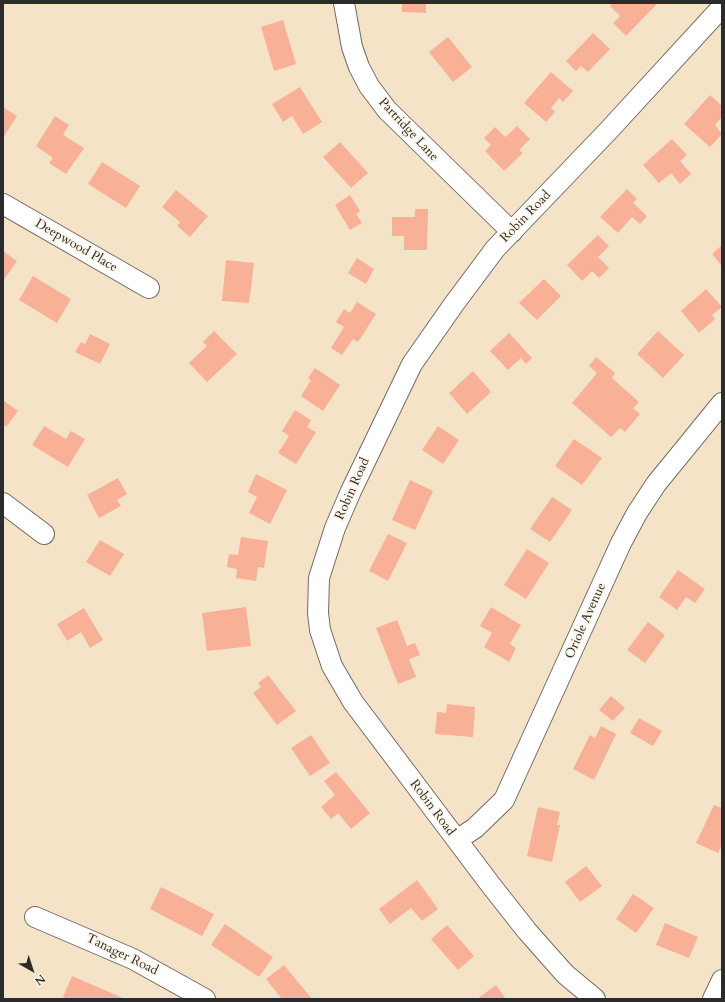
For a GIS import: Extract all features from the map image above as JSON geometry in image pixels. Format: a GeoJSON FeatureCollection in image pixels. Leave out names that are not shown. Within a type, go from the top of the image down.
{"type":"FeatureCollection","features":[{"type":"Feature","properties":{"kind":"street","name":"Partridge Lane"},"geometry":{"type":"LineString","coordinates":[[344,3],[349,32],[359,67],[369,86],[387,110],[512,232]]}},
{"type":"Feature","properties":{"kind":"street","name":"Robin Road"},"geometry":{"type":"LineString","coordinates":[[595,999],[565,974],[490,884],[341,685],[332,666],[320,630],[317,596],[323,562],[335,528],[351,491],[412,364],[486,261],[609,130],[722,6]]}},
{"type":"Feature","properties":{"kind":"street","name":"Deepwood Place"},"geometry":{"type":"LineString","coordinates":[[3,204],[149,288]]}},
{"type":"Feature","properties":{"kind":"street","name":"Oriole Avenue"},"geometry":{"type":"LineString","coordinates":[[457,840],[475,828],[504,800],[621,543],[637,513],[656,484],[722,403]]}},
{"type":"Feature","properties":{"kind":"street"},"geometry":{"type":"LineString","coordinates":[[3,503],[44,534]]}},
{"type":"Feature","properties":{"kind":"street","name":"Tanager Road"},"geometry":{"type":"LineString","coordinates":[[35,917],[133,960],[205,999]]}},
{"type":"Feature","properties":{"kind":"street"},"geometry":{"type":"LineString","coordinates":[[713,999],[722,980]]}},
{"type":"Feature","properties":{"kind":"building"},"geometry":{"type":"Polygon","coordinates":[[[402,3],[426,3],[426,13],[402,12],[402,3]]]}},
{"type":"Feature","properties":{"kind":"building"},"geometry":{"type":"Polygon","coordinates":[[[612,3],[657,4],[626,36],[613,23],[620,16],[610,6],[612,3]]]}},
{"type":"Feature","properties":{"kind":"building"},"geometry":{"type":"Polygon","coordinates":[[[283,20],[296,64],[274,71],[261,27],[283,20]]]}},
{"type":"Feature","properties":{"kind":"building"},"geometry":{"type":"Polygon","coordinates":[[[593,33],[610,49],[588,72],[581,66],[576,71],[566,61],[593,33]]]}},
{"type":"Feature","properties":{"kind":"building"},"geometry":{"type":"Polygon","coordinates":[[[448,37],[472,67],[453,82],[429,52],[448,37]]]}},
{"type":"Feature","properties":{"kind":"building"},"geometry":{"type":"Polygon","coordinates":[[[551,72],[573,91],[563,102],[559,98],[551,108],[555,112],[546,122],[524,103],[551,72]]]}},
{"type":"Feature","properties":{"kind":"building"},"geometry":{"type":"Polygon","coordinates":[[[300,87],[322,122],[303,134],[292,116],[283,122],[272,104],[300,87]]]}},
{"type":"Feature","properties":{"kind":"building"},"geometry":{"type":"Polygon","coordinates":[[[710,95],[722,106],[722,117],[715,125],[722,134],[710,147],[684,124],[710,95]]]}},
{"type":"Feature","properties":{"kind":"building"},"geometry":{"type":"Polygon","coordinates":[[[3,107],[17,116],[3,138],[3,107]]]}},
{"type":"Feature","properties":{"kind":"building"},"geometry":{"type":"Polygon","coordinates":[[[55,116],[69,125],[63,135],[84,148],[66,174],[49,163],[53,158],[36,146],[55,116]]]}},
{"type":"Feature","properties":{"kind":"building"},"geometry":{"type":"Polygon","coordinates":[[[517,126],[530,139],[519,150],[523,153],[504,171],[485,151],[491,145],[484,138],[495,127],[505,137],[517,126]]]}},
{"type":"Feature","properties":{"kind":"building"},"geometry":{"type":"Polygon","coordinates":[[[672,139],[687,155],[680,161],[691,174],[680,184],[671,173],[659,183],[643,165],[672,139]]]}},
{"type":"Feature","properties":{"kind":"building"},"geometry":{"type":"Polygon","coordinates":[[[340,142],[368,173],[351,188],[323,157],[340,142]]]}},
{"type":"Feature","properties":{"kind":"building"},"geometry":{"type":"Polygon","coordinates":[[[102,162],[140,186],[126,208],[88,184],[102,162]]]}},
{"type":"Feature","properties":{"kind":"building"},"geometry":{"type":"Polygon","coordinates":[[[627,189],[637,199],[633,203],[647,216],[640,224],[632,217],[618,233],[600,217],[627,189]]]}},
{"type":"Feature","properties":{"kind":"building"},"geometry":{"type":"Polygon","coordinates":[[[176,190],[208,216],[190,237],[177,226],[180,222],[162,207],[176,190]]]}},
{"type":"Feature","properties":{"kind":"building"},"geometry":{"type":"Polygon","coordinates":[[[350,195],[360,211],[356,214],[362,223],[350,230],[335,205],[350,195]]]}},
{"type":"Feature","properties":{"kind":"building"},"geometry":{"type":"Polygon","coordinates":[[[415,209],[428,209],[427,250],[404,250],[404,236],[392,236],[392,217],[415,217],[415,209]]]}},
{"type":"Feature","properties":{"kind":"building"},"geometry":{"type":"Polygon","coordinates":[[[598,235],[609,246],[598,257],[609,268],[599,278],[592,271],[582,281],[567,265],[598,235]]]}},
{"type":"Feature","properties":{"kind":"building"},"geometry":{"type":"Polygon","coordinates":[[[722,245],[722,266],[712,254],[722,245]]]}},
{"type":"Feature","properties":{"kind":"building"},"geometry":{"type":"Polygon","coordinates":[[[3,251],[17,261],[3,281],[3,251]]]}},
{"type":"Feature","properties":{"kind":"building"},"geometry":{"type":"Polygon","coordinates":[[[357,258],[374,269],[366,284],[348,273],[357,258]]]}},
{"type":"Feature","properties":{"kind":"building"},"geometry":{"type":"Polygon","coordinates":[[[226,260],[254,263],[249,303],[222,301],[226,260]]]}},
{"type":"Feature","properties":{"kind":"building"},"geometry":{"type":"Polygon","coordinates":[[[33,276],[71,299],[57,323],[19,300],[33,276]]]}},
{"type":"Feature","properties":{"kind":"building"},"geometry":{"type":"Polygon","coordinates":[[[544,279],[561,296],[537,320],[519,303],[544,279]]]}},
{"type":"Feature","properties":{"kind":"building"},"geometry":{"type":"Polygon","coordinates":[[[706,289],[722,307],[712,315],[715,319],[699,333],[681,311],[706,289]]]}},
{"type":"Feature","properties":{"kind":"building"},"geometry":{"type":"Polygon","coordinates":[[[357,302],[376,314],[358,342],[353,339],[342,355],[331,348],[344,327],[336,322],[344,309],[350,313],[357,302]]]}},
{"type":"Feature","properties":{"kind":"building"},"geometry":{"type":"Polygon","coordinates":[[[214,331],[237,354],[207,382],[189,363],[207,346],[203,342],[214,331]]]}},
{"type":"Feature","properties":{"kind":"building"},"geometry":{"type":"Polygon","coordinates":[[[658,331],[684,355],[663,378],[637,354],[658,331]]]}},
{"type":"Feature","properties":{"kind":"building"},"geometry":{"type":"Polygon","coordinates":[[[509,333],[532,358],[526,364],[521,358],[508,370],[490,351],[509,333]]]}},
{"type":"Feature","properties":{"kind":"building"},"geometry":{"type":"Polygon","coordinates":[[[90,334],[110,344],[100,364],[75,352],[81,342],[85,344],[90,334]]]}},
{"type":"Feature","properties":{"kind":"building"},"geometry":{"type":"Polygon","coordinates":[[[596,357],[615,373],[612,378],[639,402],[633,408],[640,414],[625,432],[620,428],[611,437],[572,403],[597,373],[589,366],[596,357]]]}},
{"type":"Feature","properties":{"kind":"building"},"geometry":{"type":"Polygon","coordinates":[[[315,368],[340,385],[323,411],[301,396],[311,380],[308,378],[315,368]]]}},
{"type":"Feature","properties":{"kind":"building"},"geometry":{"type":"Polygon","coordinates":[[[473,371],[491,392],[467,414],[449,393],[473,371]]]}},
{"type":"Feature","properties":{"kind":"building"},"geometry":{"type":"Polygon","coordinates":[[[3,400],[18,411],[6,427],[3,425],[3,400]]]}},
{"type":"Feature","properties":{"kind":"building"},"geometry":{"type":"Polygon","coordinates":[[[295,410],[311,420],[307,427],[316,432],[296,464],[278,453],[289,436],[282,431],[295,410]]]}},
{"type":"Feature","properties":{"kind":"building"},"geometry":{"type":"Polygon","coordinates":[[[44,426],[66,439],[71,431],[85,439],[68,467],[32,445],[44,426]]]}},
{"type":"Feature","properties":{"kind":"building"},"geometry":{"type":"Polygon","coordinates":[[[438,426],[459,440],[443,464],[422,450],[438,426]]]}},
{"type":"Feature","properties":{"kind":"building"},"geometry":{"type":"Polygon","coordinates":[[[574,439],[602,458],[582,485],[555,466],[574,439]]]}},
{"type":"Feature","properties":{"kind":"building"},"geometry":{"type":"Polygon","coordinates":[[[256,474],[287,490],[270,524],[249,513],[257,497],[248,492],[256,474]]]}},
{"type":"Feature","properties":{"kind":"building"},"geometry":{"type":"Polygon","coordinates":[[[118,478],[127,494],[117,500],[121,506],[99,518],[87,495],[118,478]]]}},
{"type":"Feature","properties":{"kind":"building"},"geometry":{"type":"Polygon","coordinates":[[[410,480],[433,491],[415,530],[392,520],[410,480]]]}},
{"type":"Feature","properties":{"kind":"building"},"geometry":{"type":"Polygon","coordinates":[[[552,497],[572,510],[550,542],[530,529],[552,497]]]}},
{"type":"Feature","properties":{"kind":"building"},"geometry":{"type":"Polygon","coordinates":[[[388,534],[407,543],[388,581],[369,571],[388,534]]]}},
{"type":"Feature","properties":{"kind":"building"},"geometry":{"type":"Polygon","coordinates":[[[241,537],[268,541],[264,568],[258,567],[256,581],[236,578],[237,569],[227,567],[229,554],[238,555],[241,537]]]}},
{"type":"Feature","properties":{"kind":"building"},"geometry":{"type":"Polygon","coordinates":[[[100,540],[124,554],[110,576],[86,562],[100,540]]]}},
{"type":"Feature","properties":{"kind":"building"},"geometry":{"type":"Polygon","coordinates":[[[527,549],[549,563],[526,599],[504,585],[527,549]]]}},
{"type":"Feature","properties":{"kind":"building"},"geometry":{"type":"Polygon","coordinates":[[[678,570],[705,589],[695,603],[686,597],[677,610],[659,597],[678,570]]]}},
{"type":"Feature","properties":{"kind":"building"},"geometry":{"type":"Polygon","coordinates":[[[246,607],[251,646],[207,651],[202,613],[246,607]]]}},
{"type":"Feature","properties":{"kind":"building"},"geometry":{"type":"Polygon","coordinates":[[[491,607],[521,625],[510,644],[516,648],[509,662],[484,647],[492,633],[480,626],[491,607]]]}},
{"type":"Feature","properties":{"kind":"building"},"geometry":{"type":"Polygon","coordinates":[[[84,608],[103,640],[90,648],[81,632],[67,641],[57,624],[84,608]]]}},
{"type":"Feature","properties":{"kind":"building"},"geometry":{"type":"Polygon","coordinates":[[[397,620],[407,646],[415,643],[420,655],[409,659],[416,677],[398,684],[376,628],[397,620]]]}},
{"type":"Feature","properties":{"kind":"building"},"geometry":{"type":"Polygon","coordinates":[[[648,622],[665,635],[645,663],[627,650],[648,622]]]}},
{"type":"Feature","properties":{"kind":"building"},"geometry":{"type":"Polygon","coordinates":[[[268,675],[296,711],[277,725],[253,693],[261,687],[258,683],[268,675]]]}},
{"type":"Feature","properties":{"kind":"building"},"geometry":{"type":"Polygon","coordinates":[[[611,696],[625,708],[613,721],[599,710],[611,696]]]}},
{"type":"Feature","properties":{"kind":"building"},"geometry":{"type":"Polygon","coordinates":[[[447,704],[475,707],[473,737],[435,734],[437,712],[446,713],[447,704]]]}},
{"type":"Feature","properties":{"kind":"building"},"geometry":{"type":"Polygon","coordinates":[[[639,718],[662,731],[653,746],[630,733],[639,718]]]}},
{"type":"Feature","properties":{"kind":"building"},"geometry":{"type":"Polygon","coordinates":[[[601,726],[616,734],[594,780],[573,769],[590,735],[595,738],[601,726]]]}},
{"type":"Feature","properties":{"kind":"building"},"geometry":{"type":"Polygon","coordinates":[[[311,735],[330,763],[310,776],[291,748],[311,735]]]}},
{"type":"Feature","properties":{"kind":"building"},"geometry":{"type":"Polygon","coordinates":[[[336,772],[370,813],[351,829],[338,813],[331,819],[321,807],[335,795],[324,781],[336,772]]]}},
{"type":"Feature","properties":{"kind":"building"},"geometry":{"type":"Polygon","coordinates":[[[714,805],[722,808],[722,845],[718,853],[696,843],[714,805]]]}},
{"type":"Feature","properties":{"kind":"building"},"geometry":{"type":"Polygon","coordinates":[[[538,807],[560,812],[557,825],[560,825],[552,862],[527,856],[538,807]]]}},
{"type":"Feature","properties":{"kind":"building"},"geometry":{"type":"Polygon","coordinates":[[[586,866],[602,886],[580,902],[565,882],[586,866]]]}},
{"type":"Feature","properties":{"kind":"building"},"geometry":{"type":"Polygon","coordinates":[[[417,880],[438,909],[422,921],[411,908],[390,924],[379,909],[417,880]]]}},
{"type":"Feature","properties":{"kind":"building"},"geometry":{"type":"Polygon","coordinates":[[[161,887],[214,914],[202,936],[150,909],[161,887]]]}},
{"type":"Feature","properties":{"kind":"building"},"geometry":{"type":"Polygon","coordinates":[[[633,894],[654,908],[636,933],[616,919],[633,894]]]}},
{"type":"Feature","properties":{"kind":"building"},"geometry":{"type":"Polygon","coordinates":[[[665,923],[698,937],[689,958],[656,945],[665,923]]]}},
{"type":"Feature","properties":{"kind":"building"},"geometry":{"type":"Polygon","coordinates":[[[225,924],[273,957],[259,977],[211,945],[225,924]]]}},
{"type":"Feature","properties":{"kind":"building"},"geometry":{"type":"Polygon","coordinates":[[[447,925],[474,956],[458,970],[431,939],[447,925]]]}},
{"type":"Feature","properties":{"kind":"building"},"geometry":{"type":"Polygon","coordinates":[[[284,965],[312,999],[282,999],[266,979],[284,965]]]}},
{"type":"Feature","properties":{"kind":"building"},"geometry":{"type":"Polygon","coordinates":[[[72,976],[125,999],[68,999],[63,997],[72,976]]]}},
{"type":"Feature","properties":{"kind":"building"},"geometry":{"type":"Polygon","coordinates":[[[496,985],[506,999],[477,999],[496,985]]]}}]}
